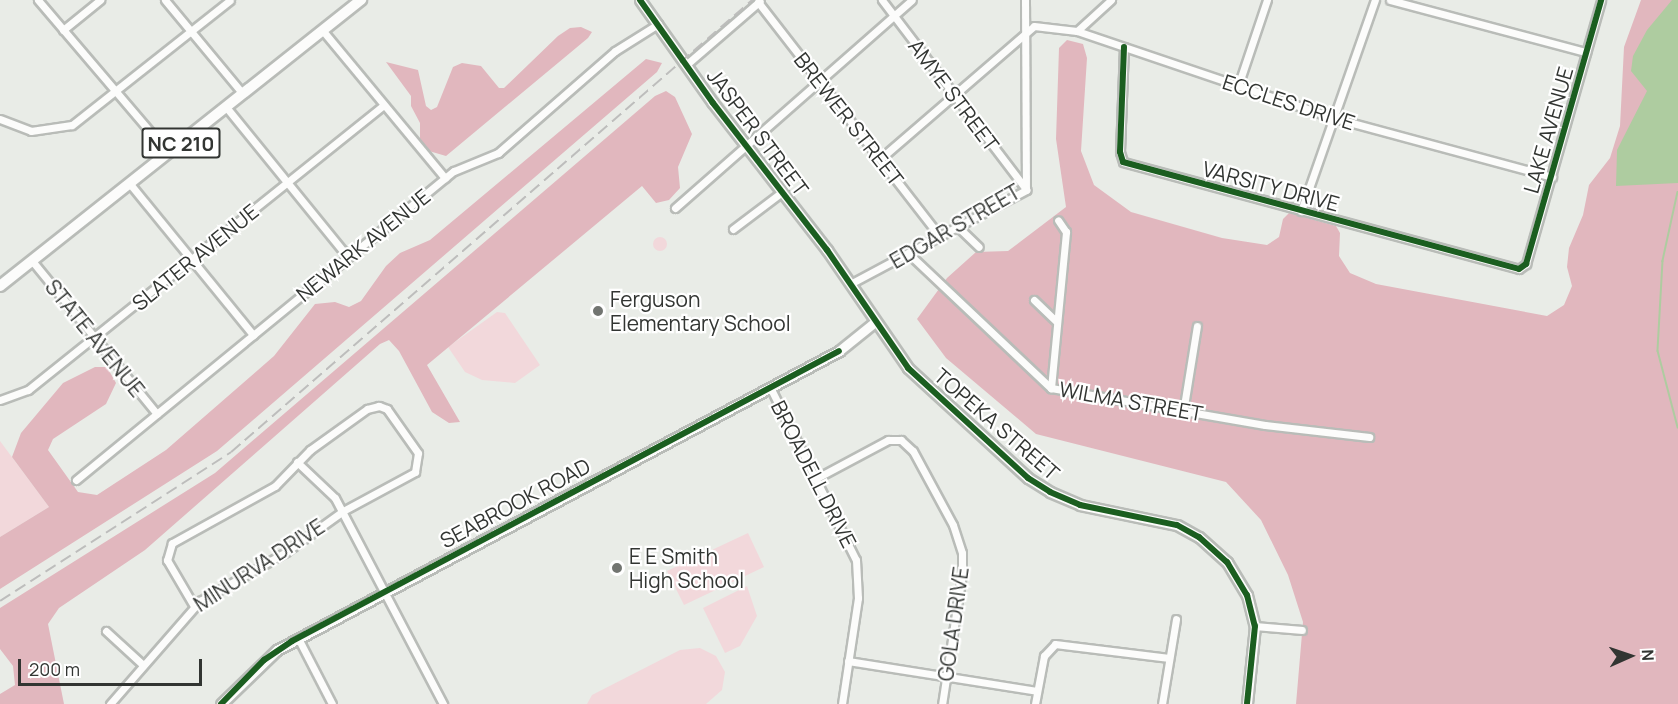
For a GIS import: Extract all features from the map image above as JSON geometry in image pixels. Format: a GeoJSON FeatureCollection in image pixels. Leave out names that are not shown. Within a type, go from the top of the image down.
{"type":"FeatureCollection","features":[{"type":"Feature","properties":{"kind":"main road","name":"NC 210"},"geometry":{"type":"LineString","coordinates":[[0,286],[362,0]]}},
{"type":"Feature","properties":{"kind":"street"},"geometry":{"type":"LineString","coordinates":[[38,0],[114,94],[168,153]]}},
{"type":"Feature","properties":{"kind":"street"},"geometry":{"type":"LineString","coordinates":[[63,30],[100,0]]}},
{"type":"Feature","properties":{"kind":"street"},"geometry":{"type":"LineString","coordinates":[[165,0],[243,94]]}},
{"type":"Feature","properties":{"kind":"street"},"geometry":{"type":"LineString","coordinates":[[0,119],[27,131],[60,129],[83,119],[230,0]]}},
{"type":"Feature","properties":{"kind":"street","name":"JASPER STREET"},"geometry":{"type":"LineString","coordinates":[[640,0],[850,284]]}},
{"type":"Feature","properties":{"kind":"street","name":"AMYE STREET"},"geometry":{"type":"LineString","coordinates":[[882,0],[1026,190]]}},
{"type":"Feature","properties":{"kind":"street"},"geometry":{"type":"LineString","coordinates":[[675,208],[912,0]]}},
{"type":"Feature","properties":{"kind":"street"},"geometry":{"type":"LineString","coordinates":[[1077,31],[1111,0]]}},
{"type":"Feature","properties":{"kind":"street"},"geometry":{"type":"LineString","coordinates":[[1238,86],[1267,0]]}},
{"type":"Feature","properties":{"kind":"street"},"geometry":{"type":"LineString","coordinates":[[1301,211],[1375,0]]}},
{"type":"Feature","properties":{"kind":"street"},"geometry":{"type":"LineString","coordinates":[[1390,0],[1586,52]]}},
{"type":"Feature","properties":{"kind":"street","name":"LAKE AVENUE"},"geometry":{"type":"LineString","coordinates":[[1523,267],[1552,177],[1601,0]]}},
{"type":"Feature","properties":{"kind":"street"},"geometry":{"type":"LineString","coordinates":[[687,64],[760,1]]}},
{"type":"Feature","properties":{"kind":"street","name":"BREWER STREET"},"geometry":{"type":"LineString","coordinates":[[760,1],[939,235]]}},
{"type":"Feature","properties":{"kind":"street","name":"EDGAR STREET"},"geometry":{"type":"LineString","coordinates":[[850,284],[1026,190],[1026,1]]}},
{"type":"Feature","properties":{"kind":"street","name":"NEWARK AVENUE"},"geometry":{"type":"LineString","coordinates":[[76,480],[445,178],[498,153],[615,51],[658,24]]}},
{"type":"Feature","properties":{"kind":"street","name":"ECCLES DRIVE"},"geometry":{"type":"LineString","coordinates":[[1027,30],[1034,26],[1077,31],[1334,118],[1552,177]]}},
{"type":"Feature","properties":{"kind":"street"},"geometry":{"type":"LineString","coordinates":[[880,159],[1027,30]]}},
{"type":"Feature","properties":{"kind":"street"},"geometry":{"type":"LineString","coordinates":[[323,32],[445,178]]}},
{"type":"Feature","properties":{"kind":"street","name":"VARSITY DRIVE"},"geometry":{"type":"LineString","coordinates":[[1124,47],[1120,152],[1123,162],[1507,268],[1523,267]]}},
{"type":"Feature","properties":{"kind":"street","name":"SLATER AVENUE"},"geometry":{"type":"LineString","coordinates":[[0,400],[28,390],[384,105]]}},
{"type":"Feature","properties":{"kind":"street"},"geometry":{"type":"LineString","coordinates":[[226,107],[348,257]]}},
{"type":"Feature","properties":{"kind":"street"},"geometry":{"type":"LineString","coordinates":[[130,184],[253,335]]}},
{"type":"Feature","properties":{"kind":"street"},"geometry":{"type":"LineString","coordinates":[[733,229],[782,192]]}},
{"type":"Feature","properties":{"kind":"street"},"geometry":{"type":"LineString","coordinates":[[1051,388],[1066,231],[1058,220]]}},
{"type":"Feature","properties":{"kind":"street"},"geometry":{"type":"LineString","coordinates":[[957,225],[979,247]]}},
{"type":"Feature","properties":{"kind":"street","name":"WILMA STREET"},"geometry":{"type":"LineString","coordinates":[[908,253],[1051,388],[1183,412],[1369,437]]}},
{"type":"Feature","properties":{"kind":"street","name":"STATE AVENUE"},"geometry":{"type":"LineString","coordinates":[[33,262],[157,414]]}},
{"type":"Feature","properties":{"kind":"street","name":"TOPEKA STREET"},"geometry":{"type":"LineString","coordinates":[[850,284],[908,368],[1035,483],[1080,506],[1177,525],[1209,544],[1242,583],[1255,626]]}},
{"type":"Feature","properties":{"kind":"street"},"geometry":{"type":"LineString","coordinates":[[1034,300],[1056,321]]}},
{"type":"Feature","properties":{"kind":"street","name":"SEABROOK ROAD"},"geometry":{"type":"LineString","coordinates":[[222,704],[264,660],[298,638],[855,342],[875,322]]}},
{"type":"Feature","properties":{"kind":"street"},"geometry":{"type":"LineString","coordinates":[[1183,412],[1197,326]]}},
{"type":"Feature","properties":{"kind":"street","name":"BROADELL DRIVE"},"geometry":{"type":"LineString","coordinates":[[770,387],[849,541],[859,573],[842,704]]}},
{"type":"Feature","properties":{"kind":"street","name":"MINURVA DRIVE"},"geometry":{"type":"LineString","coordinates":[[110,704],[194,606],[230,582],[286,552],[343,511],[418,469],[418,453],[387,409],[379,406],[367,409],[297,462]]}},
{"type":"Feature","properties":{"kind":"street","name":"GOLA DRIVE"},"geometry":{"type":"LineString","coordinates":[[815,478],[888,440],[901,440],[911,447],[953,525],[962,553],[962,574],[942,704]]}},
{"type":"Feature","properties":{"kind":"street"},"geometry":{"type":"LineString","coordinates":[[194,606],[167,560],[169,547],[268,491],[297,462],[322,482],[343,511],[443,704]]}},
{"type":"Feature","properties":{"kind":"street"},"geometry":{"type":"LineString","coordinates":[[1161,704],[1176,619]]}},
{"type":"Feature","properties":{"kind":"street"},"geometry":{"type":"LineString","coordinates":[[1247,704],[1255,626],[1302,630]]}},
{"type":"Feature","properties":{"kind":"street"},"geometry":{"type":"LineString","coordinates":[[106,631],[142,664]]}},
{"type":"Feature","properties":{"kind":"street"},"geometry":{"type":"LineString","coordinates":[[298,638],[332,704]]}},
{"type":"Feature","properties":{"kind":"street"},"geometry":{"type":"LineString","coordinates":[[1035,704],[1044,656],[1054,644],[1169,658]]}},
{"type":"Feature","properties":{"kind":"street"},"geometry":{"type":"LineString","coordinates":[[848,661],[1037,691]]}},
{"type":"Feature","properties":{"kind":"shaded area"},"geometry":{"type":"Polygon","coordinates":[[[1641,0],[1678,0],[1678,704],[1296,704],[1303,622],[1288,575],[1261,520],[1226,482],[1036,434],[946,358],[917,319],[947,278],[976,252],[1008,251],[1066,207],[1056,139],[1059,48],[1067,40],[1083,44],[1087,58],[1081,151],[1094,185],[1131,212],[1222,238],[1267,245],[1279,237],[1283,219],[1289,213],[1336,226],[1340,233],[1339,256],[1350,273],[1376,284],[1547,316],[1564,305],[1572,286],[1567,267],[1569,248],[1583,215],[1589,185],[1610,158],[1620,126],[1624,47],[1641,0]]]}},
{"type":"Feature","properties":{"kind":"shaded area"},"geometry":{"type":"Polygon","coordinates":[[[1672,0],[1678,0],[1678,183],[1616,186],[1617,150],[1647,91],[1631,71],[1633,56],[1647,30],[1672,0]]]}},
{"type":"Feature","properties":{"kind":"shaded area"},"geometry":{"type":"Polygon","coordinates":[[[581,27],[592,32],[588,38],[446,156],[429,151],[420,141],[420,123],[411,106],[411,96],[386,62],[418,70],[426,106],[431,110],[437,107],[453,67],[462,63],[481,66],[499,88],[504,88],[558,36],[570,28],[581,27]]]}},
{"type":"Feature","properties":{"kind":"shaded area"},"geometry":{"type":"Polygon","coordinates":[[[646,59],[662,63],[657,72],[217,451],[0,589],[0,537],[49,507],[12,457],[21,433],[63,383],[95,367],[107,367],[116,383],[106,404],[53,439],[48,450],[78,492],[97,495],[166,450],[274,356],[315,304],[335,302],[349,307],[361,301],[386,266],[400,253],[430,240],[646,59]]]}},
{"type":"Feature","properties":{"kind":"shaded area"},"geometry":{"type":"Polygon","coordinates":[[[666,91],[675,97],[692,134],[678,167],[680,188],[669,200],[656,203],[642,186],[427,365],[460,422],[449,423],[432,412],[399,351],[389,340],[380,344],[145,550],[59,608],[48,624],[64,704],[0,704],[0,694],[15,685],[13,666],[0,649],[0,608],[215,473],[655,96],[666,91]]]}},
{"type":"Feature","properties":{"kind":"shaded area"},"geometry":{"type":"Polygon","coordinates":[[[660,237],[665,239],[667,244],[665,249],[660,251],[655,249],[653,244],[655,239],[660,237]]]}},
{"type":"Feature","properties":{"kind":"shaded area"},"geometry":{"type":"Polygon","coordinates":[[[497,312],[505,313],[540,365],[515,383],[482,380],[465,372],[448,347],[497,312]]]}},
{"type":"Feature","properties":{"kind":"shaded area"},"geometry":{"type":"Polygon","coordinates":[[[0,441],[49,507],[0,537],[0,441]]]}},
{"type":"Feature","properties":{"kind":"shaded area"},"geometry":{"type":"Polygon","coordinates":[[[748,533],[764,567],[684,605],[667,571],[748,533]]]}},
{"type":"Feature","properties":{"kind":"shaded area"},"geometry":{"type":"Polygon","coordinates":[[[747,586],[757,616],[740,646],[725,653],[703,608],[747,586]]]}},
{"type":"Feature","properties":{"kind":"shaded area"},"geometry":{"type":"Polygon","coordinates":[[[700,648],[716,656],[725,672],[722,690],[706,704],[587,704],[592,695],[680,650],[700,648]]]}},
{"type":"Feature","properties":{"kind":"waterway"},"geometry":{"type":"LineString","coordinates":[[1678,192],[1663,261],[1658,351],[1678,427]]}},
{"type":"Feature","properties":{"kind":"railway"},"geometry":{"type":"LineString","coordinates":[[0,601],[231,452],[752,0]]}},
{"type":"Feature","properties":{"kind":"cycle path"},"geometry":{"type":"LineString","coordinates":[[640,0],[713,103],[827,250],[908,368],[1028,478],[1050,492],[1080,505],[1177,525],[1199,537],[1227,562],[1247,595],[1255,626],[1247,704]]}},
{"type":"Feature","properties":{"kind":"cycle path"},"geometry":{"type":"LineString","coordinates":[[1124,47],[1120,152],[1123,162],[1519,269],[1526,264],[1601,0]]}},
{"type":"Feature","properties":{"kind":"cycle path"},"geometry":{"type":"LineString","coordinates":[[221,704],[264,660],[292,641],[839,351]]}},
{"type":"Feature","properties":{"kind":"place","name":"Ferguson Elementary School"},"geometry":{"type":"Point","coordinates":[598,311]}},
{"type":"Feature","properties":{"kind":"place","name":"E E Smith High School"},"geometry":{"type":"Point","coordinates":[617,568]}}]}
